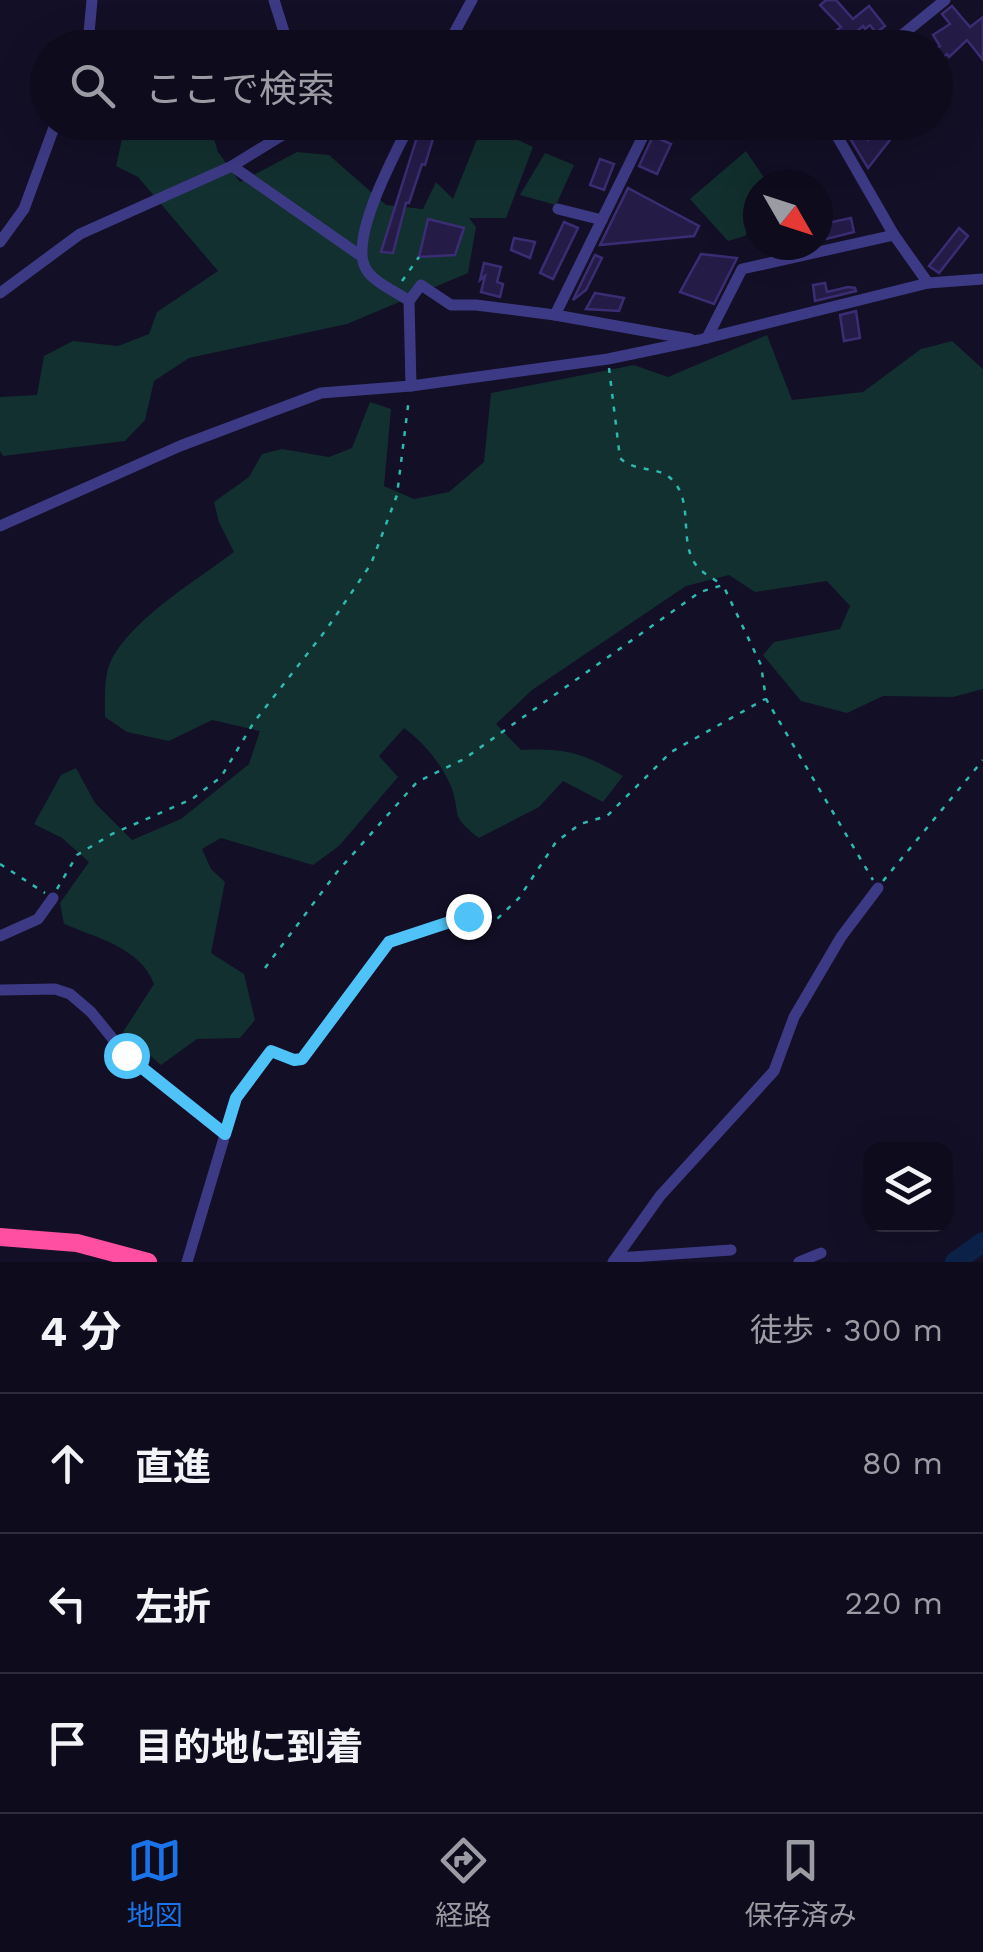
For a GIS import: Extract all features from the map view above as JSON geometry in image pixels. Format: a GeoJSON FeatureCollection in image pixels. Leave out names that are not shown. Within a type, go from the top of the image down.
{"type":"FeatureCollection","features":[{"type":"Feature","properties":{"kind":"highway"},"geometry":{"type":"LineString","coordinates":[[0,1237],[76,1243],[148,1262]]}},
{"type":"Feature","properties":{"kind":"street"},"geometry":{"type":"LineString","coordinates":[[90,30],[92,0]]}},
{"type":"Feature","properties":{"kind":"street"},"geometry":{"type":"LineString","coordinates":[[274,0],[283,30]]}},
{"type":"Feature","properties":{"kind":"street"},"geometry":{"type":"LineString","coordinates":[[456,30],[472,0]]}},
{"type":"Feature","properties":{"kind":"street"},"geometry":{"type":"LineString","coordinates":[[908,30],[945,0]]}},
{"type":"Feature","properties":{"kind":"street"},"geometry":{"type":"LineString","coordinates":[[0,242],[24,209],[49,140]]}},
{"type":"Feature","properties":{"kind":"street"},"geometry":{"type":"LineString","coordinates":[[0,293],[80,234],[232,166],[274,140]]}},
{"type":"Feature","properties":{"kind":"street"},"geometry":{"type":"LineString","coordinates":[[361,256],[381,186],[402,140]]}},
{"type":"Feature","properties":{"kind":"street"},"geometry":{"type":"LineString","coordinates":[[555,315],[641,140]]}},
{"type":"Feature","properties":{"kind":"street"},"geometry":{"type":"LineString","coordinates":[[839,140],[894,235],[928,283]]}},
{"type":"Feature","properties":{"kind":"street"},"geometry":{"type":"LineString","coordinates":[[232,166],[361,256],[367,272],[409,301]]}},
{"type":"Feature","properties":{"kind":"street"},"geometry":{"type":"LineString","coordinates":[[558,209],[602,220]]}},
{"type":"Feature","properties":{"kind":"street"},"geometry":{"type":"LineString","coordinates":[[703,339],[742,268],[894,235]]}},
{"type":"Feature","properties":{"kind":"street"},"geometry":{"type":"LineString","coordinates":[[0,526],[180,446],[321,394],[608,359],[928,283],[981,275]]}},
{"type":"Feature","properties":{"kind":"street"},"geometry":{"type":"LineString","coordinates":[[411,386],[409,301],[421,286],[450,305],[476,304],[703,339]]}},
{"type":"Feature","properties":{"kind":"street"},"geometry":{"type":"LineString","coordinates":[[616,1260],[660,1196],[774,1071],[794,1017],[841,937],[878,888]]}},
{"type":"Feature","properties":{"kind":"street"},"geometry":{"type":"LineString","coordinates":[[0,936],[38,920],[53,898]]}},
{"type":"Feature","properties":{"kind":"street"},"geometry":{"type":"LineString","coordinates":[[186,1262],[236,1098],[271,1051],[302,1059],[389,942]]}},
{"type":"Feature","properties":{"kind":"street"},"geometry":{"type":"LineString","coordinates":[[0,990],[54,988],[70,994],[91,1012],[126,1055],[225,1134]]}},
{"type":"Feature","properties":{"kind":"street"},"geometry":{"type":"LineString","coordinates":[[616,1260],[680,1251],[731,1250]]}},
{"type":"Feature","properties":{"kind":"street"},"geometry":{"type":"LineString","coordinates":[[799,1262],[822,1253]]}},
{"type":"Feature","properties":{"kind":"path"},"geometry":{"type":"LineString","coordinates":[[395,290],[419,257]]}},
{"type":"Feature","properties":{"kind":"path"},"geometry":{"type":"LineString","coordinates":[[608,359],[620,458],[627,465],[654,470],[674,480],[680,489],[696,566],[723,585],[761,665],[766,698],[878,888],[983,760]]}},
{"type":"Feature","properties":{"kind":"path"},"geometry":{"type":"LineString","coordinates":[[0,864],[53,898],[77,855],[112,834],[192,799],[221,776],[254,722],[326,630],[371,564],[397,495],[411,386]]}},
{"type":"Feature","properties":{"kind":"path"},"geometry":{"type":"LineString","coordinates":[[265,968],[337,872],[417,782],[464,759],[700,592],[723,585]]}},
{"type":"Feature","properties":{"kind":"path"},"geometry":{"type":"LineString","coordinates":[[389,942],[468,916],[496,920],[519,898],[556,842],[580,824],[607,816],[671,752],[766,698]]}},
{"type":"Feature","properties":{"kind":"green space"},"geometry":{"type":"Polygon","coordinates":[[[122,140],[214,140],[218,152],[240,182],[297,152],[329,155],[386,205],[423,209],[436,182],[453,199],[477,140],[518,140],[533,147],[506,218],[469,218],[476,227],[468,273],[347,324],[189,358],[154,381],[145,420],[125,441],[3,456],[0,397],[37,395],[44,356],[73,341],[118,346],[149,334],[157,312],[218,271],[138,177],[116,166],[122,140]]]}},
{"type":"Feature","properties":{"kind":"green space"},"geometry":{"type":"Polygon","coordinates":[[[746,151],[759,170],[743,170],[743,237],[728,241],[690,199],[746,151]]]}},
{"type":"Feature","properties":{"kind":"green space"},"geometry":{"type":"Polygon","coordinates":[[[545,153],[574,165],[556,205],[520,195],[545,153]]]}},
{"type":"Feature","properties":{"kind":"green space"},"geometry":{"type":"Polygon","coordinates":[[[767,335],[792,400],[863,392],[921,349],[952,341],[983,369],[983,689],[953,697],[883,696],[847,713],[801,701],[763,655],[774,642],[840,629],[850,606],[827,581],[755,592],[729,575],[686,586],[532,690],[496,724],[521,750],[574,754],[623,776],[603,802],[563,781],[539,807],[479,838],[459,818],[454,794],[441,768],[404,728],[379,756],[398,777],[339,846],[313,865],[221,838],[202,849],[211,869],[225,882],[211,953],[244,974],[255,1020],[240,1038],[197,1039],[161,1065],[123,1032],[154,984],[129,953],[64,924],[60,903],[89,862],[62,838],[34,824],[61,775],[76,768],[95,803],[132,840],[181,819],[249,764],[260,731],[212,720],[169,741],[127,732],[105,717],[108,669],[125,640],[169,599],[234,552],[214,502],[249,477],[262,454],[282,449],[329,457],[352,448],[370,402],[391,409],[384,486],[414,499],[449,492],[484,462],[491,393],[634,365],[668,377],[767,335]]]}},
{"type":"Feature","properties":{"kind":"building"},"geometry":{"type":"Polygon","coordinates":[[[836,0],[853,19],[869,6],[885,26],[880,30],[870,25],[858,30],[837,30],[841,27],[820,5],[836,0]]]}},
{"type":"Feature","properties":{"kind":"building"},"geometry":{"type":"Polygon","coordinates":[[[952,6],[970,27],[983,17],[983,60],[967,40],[953,53],[953,30],[941,30],[950,24],[942,14],[952,6]]]}},
{"type":"Feature","properties":{"kind":"building"},"geometry":{"type":"Polygon","coordinates":[[[416,140],[433,140],[406,203],[393,253],[381,252],[416,140]]]}},
{"type":"Feature","properties":{"kind":"building"},"geometry":{"type":"Polygon","coordinates":[[[651,140],[671,144],[657,174],[639,166],[651,140]]]}},
{"type":"Feature","properties":{"kind":"building"},"geometry":{"type":"Polygon","coordinates":[[[851,140],[890,140],[868,168],[851,140]]]}},
{"type":"Feature","properties":{"kind":"building"},"geometry":{"type":"Polygon","coordinates":[[[600,159],[614,164],[604,190],[590,185],[600,159]]]}},
{"type":"Feature","properties":{"kind":"building"},"geometry":{"type":"Polygon","coordinates":[[[628,188],[699,226],[694,236],[600,245],[628,188]]]}},
{"type":"Feature","properties":{"kind":"building"},"geometry":{"type":"Polygon","coordinates":[[[851,218],[854,232],[833,237],[833,222],[851,218]]]}},
{"type":"Feature","properties":{"kind":"building"},"geometry":{"type":"Polygon","coordinates":[[[428,219],[464,228],[455,255],[419,257],[428,219]]]}},
{"type":"Feature","properties":{"kind":"building"},"geometry":{"type":"Polygon","coordinates":[[[564,222],[578,228],[553,279],[540,273],[564,222]]]}},
{"type":"Feature","properties":{"kind":"building"},"geometry":{"type":"Polygon","coordinates":[[[959,228],[968,236],[939,273],[929,266],[959,228]]]}},
{"type":"Feature","properties":{"kind":"building"},"geometry":{"type":"Polygon","coordinates":[[[514,238],[535,242],[530,258],[511,250],[514,238]]]}},
{"type":"Feature","properties":{"kind":"building"},"geometry":{"type":"Polygon","coordinates":[[[701,254],[737,258],[714,304],[680,292],[701,254]]]}},
{"type":"Feature","properties":{"kind":"building"},"geometry":{"type":"Polygon","coordinates":[[[595,255],[602,258],[586,290],[573,300],[595,255]]]}},
{"type":"Feature","properties":{"kind":"building"},"geometry":{"type":"Polygon","coordinates":[[[484,263],[501,267],[497,282],[503,284],[500,297],[481,292],[484,263]]]}},
{"type":"Feature","properties":{"kind":"building"},"geometry":{"type":"Polygon","coordinates":[[[825,283],[827,292],[848,287],[856,291],[815,301],[813,285],[825,283]]]}},
{"type":"Feature","properties":{"kind":"building"},"geometry":{"type":"Polygon","coordinates":[[[595,293],[624,298],[619,311],[586,309],[595,293]]]}},
{"type":"Feature","properties":{"kind":"building"},"geometry":{"type":"Polygon","coordinates":[[[856,311],[860,338],[844,341],[840,315],[856,311]]]}},
{"type":"Feature","properties":{"kind":"waterway"},"geometry":{"type":"LineString","coordinates":[[955,1262],[983,1242]]}},
{"type":"Feature","properties":{"kind":"route"},"geometry":{"type":"LineString","coordinates":[[126,1055],[225,1134],[236,1098],[271,1051],[302,1059],[389,942],[468,916]]}}]}
